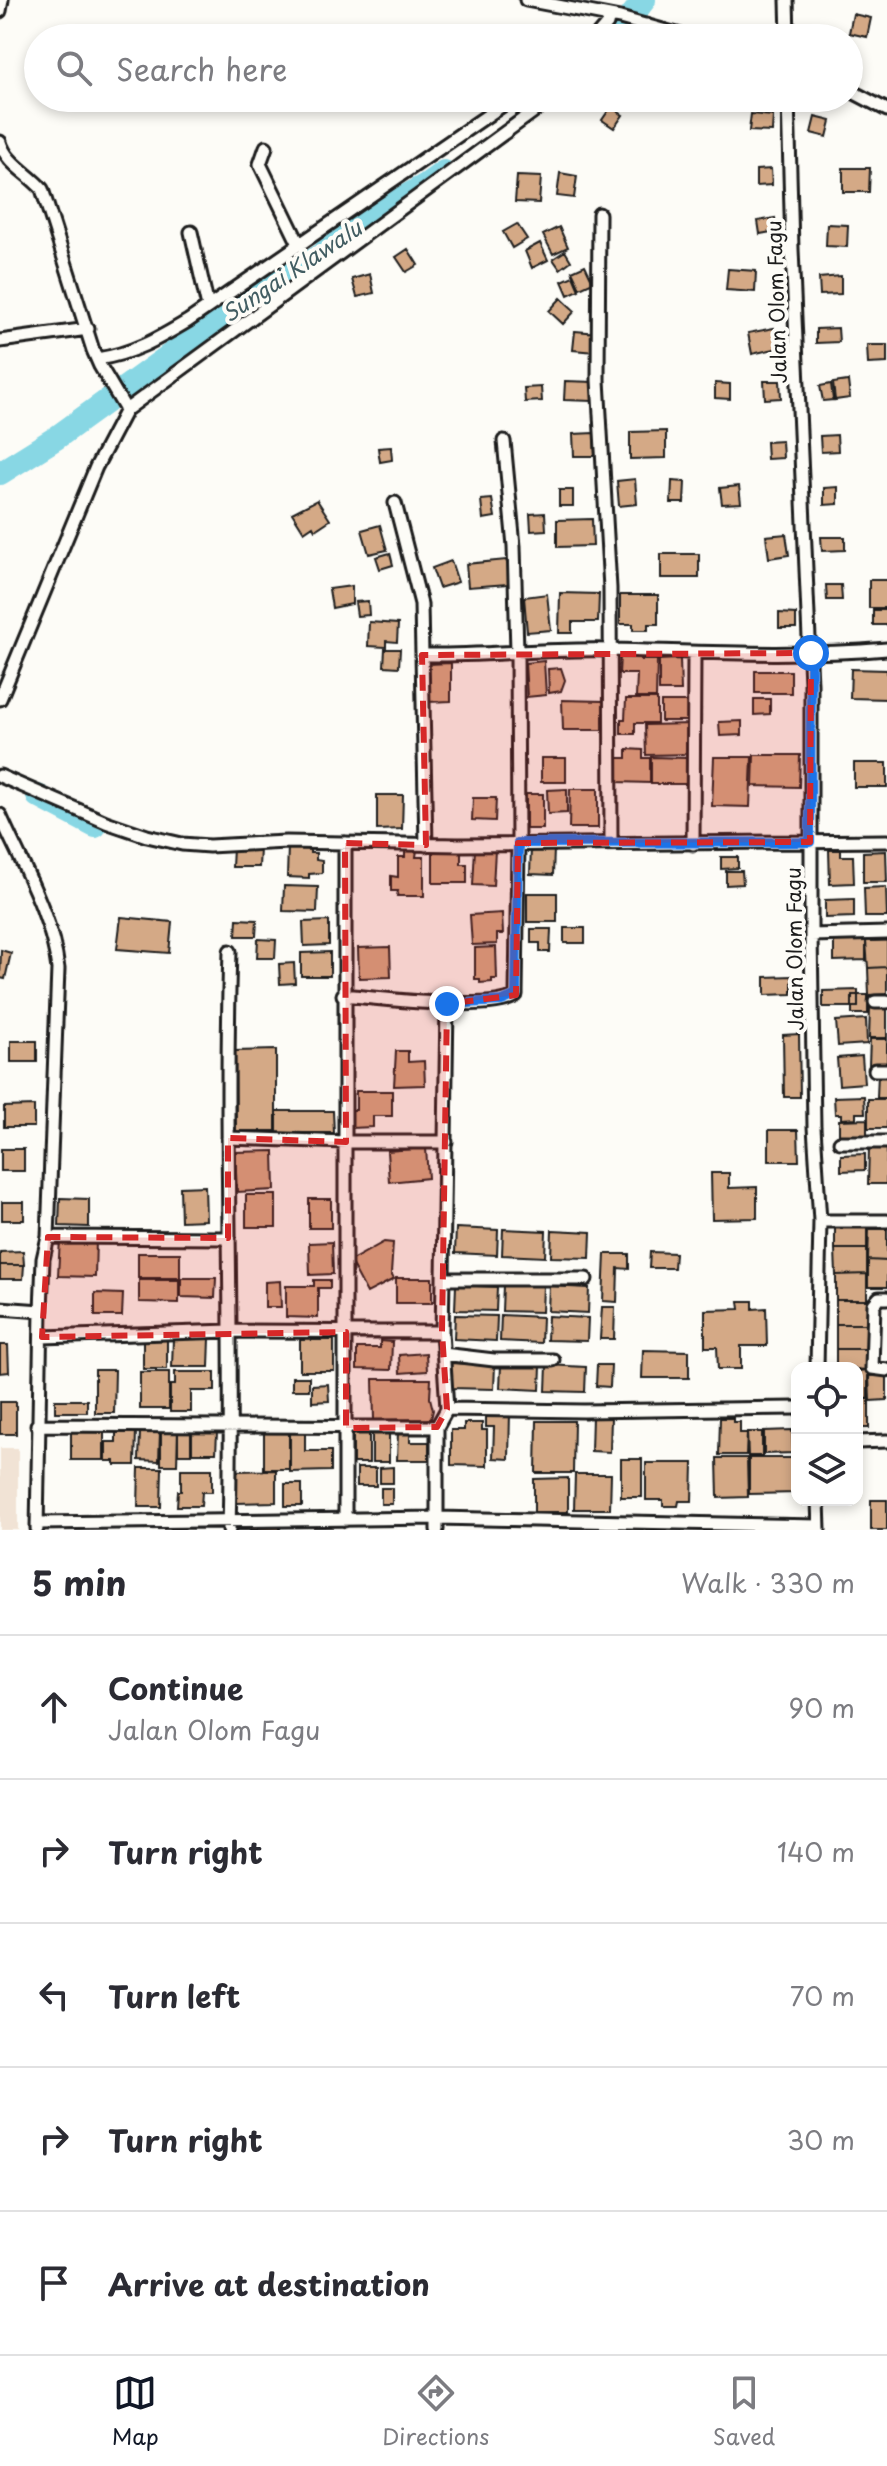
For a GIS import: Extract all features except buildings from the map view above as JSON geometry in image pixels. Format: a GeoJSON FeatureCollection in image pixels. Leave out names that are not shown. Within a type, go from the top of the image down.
{"type":"FeatureCollection","features":[{"type":"Feature","properties":{"kind":"street"},"geometry":{"type":"LineString","coordinates":[[0,11],[2,0]]}},
{"type":"Feature","properties":{"kind":"street"},"geometry":{"type":"LineString","coordinates":[[526,0],[644,24]]}},
{"type":"Feature","properties":{"kind":"street"},"geometry":{"type":"LineString","coordinates":[[787,0],[788,24]]}},
{"type":"Feature","properties":{"kind":"street"},"geometry":{"type":"LineString","coordinates":[[607,24],[614,17]]}},
{"type":"Feature","properties":{"kind":"street"},"geometry":{"type":"LineString","coordinates":[[863,97],[887,110]]}},
{"type":"Feature","properties":{"kind":"street"},"geometry":{"type":"LineString","coordinates":[[97,359],[121,356],[147,345],[208,307],[492,112]]}},
{"type":"Feature","properties":{"kind":"street"},"geometry":{"type":"LineString","coordinates":[[0,699],[96,467],[126,410],[533,112]]}},
{"type":"Feature","properties":{"kind":"street","name":"Jalan Olom Fagu"},"geometry":{"type":"LineString","coordinates":[[788,112],[811,653],[814,1127],[820,1221],[817,1362]]}},
{"type":"Feature","properties":{"kind":"street"},"geometry":{"type":"LineString","coordinates":[[0,142],[2,151],[42,189],[97,359],[126,410]]}},
{"type":"Feature","properties":{"kind":"street"},"geometry":{"type":"LineString","coordinates":[[266,147],[260,164],[299,244]]}},
{"type":"Feature","properties":{"kind":"street"},"geometry":{"type":"LineString","coordinates":[[599,214],[598,380],[610,588],[611,842]]}},
{"type":"Feature","properties":{"kind":"street"},"geometry":{"type":"LineString","coordinates":[[191,232],[208,307]]}},
{"type":"Feature","properties":{"kind":"street"},"geometry":{"type":"LineString","coordinates":[[0,341],[88,329]]}},
{"type":"Feature","properties":{"kind":"street"},"geometry":{"type":"LineString","coordinates":[[343,995],[447,1004],[502,1001],[516,995],[517,651],[514,546],[504,441]]}},
{"type":"Feature","properties":{"kind":"street"},"geometry":{"type":"LineString","coordinates":[[395,503],[421,604],[426,845]]}},
{"type":"Feature","properties":{"kind":"street"},"geometry":{"type":"LineString","coordinates":[[422,655],[610,650],[694,654],[811,653],[887,649]]}},
{"type":"Feature","properties":{"kind":"street"},"geometry":{"type":"LineString","coordinates":[[693,844],[694,654]]}},
{"type":"Feature","properties":{"kind":"street"},"geometry":{"type":"LineString","coordinates":[[0,776],[106,822],[147,836],[209,846],[286,842],[426,845],[887,841]]}},
{"type":"Feature","properties":{"kind":"street"},"geometry":{"type":"LineString","coordinates":[[0,815],[49,925],[58,969],[48,1237],[43,1259],[41,1311],[37,1527],[345,1520],[437,1524],[818,1528],[818,1506]]}},
{"type":"Feature","properties":{"kind":"street"},"geometry":{"type":"LineString","coordinates":[[345,843],[345,1520]]}},
{"type":"Feature","properties":{"kind":"street"},"geometry":{"type":"LineString","coordinates":[[811,935],[887,933]]}},
{"type":"Feature","properties":{"kind":"street"},"geometry":{"type":"LineString","coordinates":[[229,1525],[231,1425],[227,1074],[230,951]]}},
{"type":"Feature","properties":{"kind":"street"},"geometry":{"type":"LineString","coordinates":[[437,1524],[437,1427],[447,1409],[442,1332],[447,1004]]}},
{"type":"Feature","properties":{"kind":"street"},"geometry":{"type":"LineString","coordinates":[[228,1138],[446,1142]]}},
{"type":"Feature","properties":{"kind":"street"},"geometry":{"type":"LineString","coordinates":[[840,1142],[887,1142]]}},
{"type":"Feature","properties":{"kind":"street"},"geometry":{"type":"LineString","coordinates":[[820,1221],[887,1221]]}},
{"type":"Feature","properties":{"kind":"street"},"geometry":{"type":"LineString","coordinates":[[48,1237],[228,1238]]}},
{"type":"Feature","properties":{"kind":"street"},"geometry":{"type":"LineString","coordinates":[[443,1279],[586,1279]]}},
{"type":"Feature","properties":{"kind":"street"},"geometry":{"type":"LineString","coordinates":[[887,1298],[879,1298],[874,1304],[872,1368],[887,1370]]}},
{"type":"Feature","properties":{"kind":"street"},"geometry":{"type":"LineString","coordinates":[[0,1308],[41,1311]]}},
{"type":"Feature","properties":{"kind":"street"},"geometry":{"type":"LineString","coordinates":[[42,1337],[230,1331],[442,1332]]}},
{"type":"Feature","properties":{"kind":"street"},"geometry":{"type":"LineString","coordinates":[[443,1354],[494,1360],[553,1360]]}},
{"type":"Feature","properties":{"kind":"street"},"geometry":{"type":"LineString","coordinates":[[447,1409],[599,1411],[791,1408]]}},
{"type":"Feature","properties":{"kind":"street"},"geometry":{"type":"LineString","coordinates":[[37,1425],[437,1427]]}},
{"type":"Feature","properties":{"kind":"street"},"geometry":{"type":"LineString","coordinates":[[863,1442],[887,1441]]}},
{"type":"Feature","properties":{"kind":"highlighted area"},"geometry":{"type":"Polygon","coordinates":[[[811,653],[810,842],[518,843],[516,995],[447,1004],[442,1332],[447,1409],[437,1427],[346,1428],[346,1332],[42,1337],[48,1237],[228,1238],[228,1138],[346,1142],[345,843],[426,845],[422,655],[811,653]]]}},
{"type":"Feature","properties":{"kind":"shaded area"},"geometry":{"type":"Polygon","coordinates":[[[0,1448],[18,1448],[18,1530],[0,1530],[0,1448]]]}},
{"type":"Feature","properties":{"kind":"waterway","name":"Sungai Klawalu"},"geometry":{"type":"LineString","coordinates":[[626,24],[644,0]]}},
{"type":"Feature","properties":{"kind":"waterway","name":"Sungai Klawalu"},"geometry":{"type":"LineString","coordinates":[[0,473],[56,438],[231,311],[322,255],[343,232],[444,172]]}},
{"type":"Feature","properties":{"kind":"waterway"},"geometry":{"type":"LineString","coordinates":[[38,796],[95,826]]}},
{"type":"Feature","properties":{"kind":"route"},"geometry":{"type":"LineString","coordinates":[[447,1004],[502,1001],[516,995],[518,843],[810,842],[811,653]]}}]}
